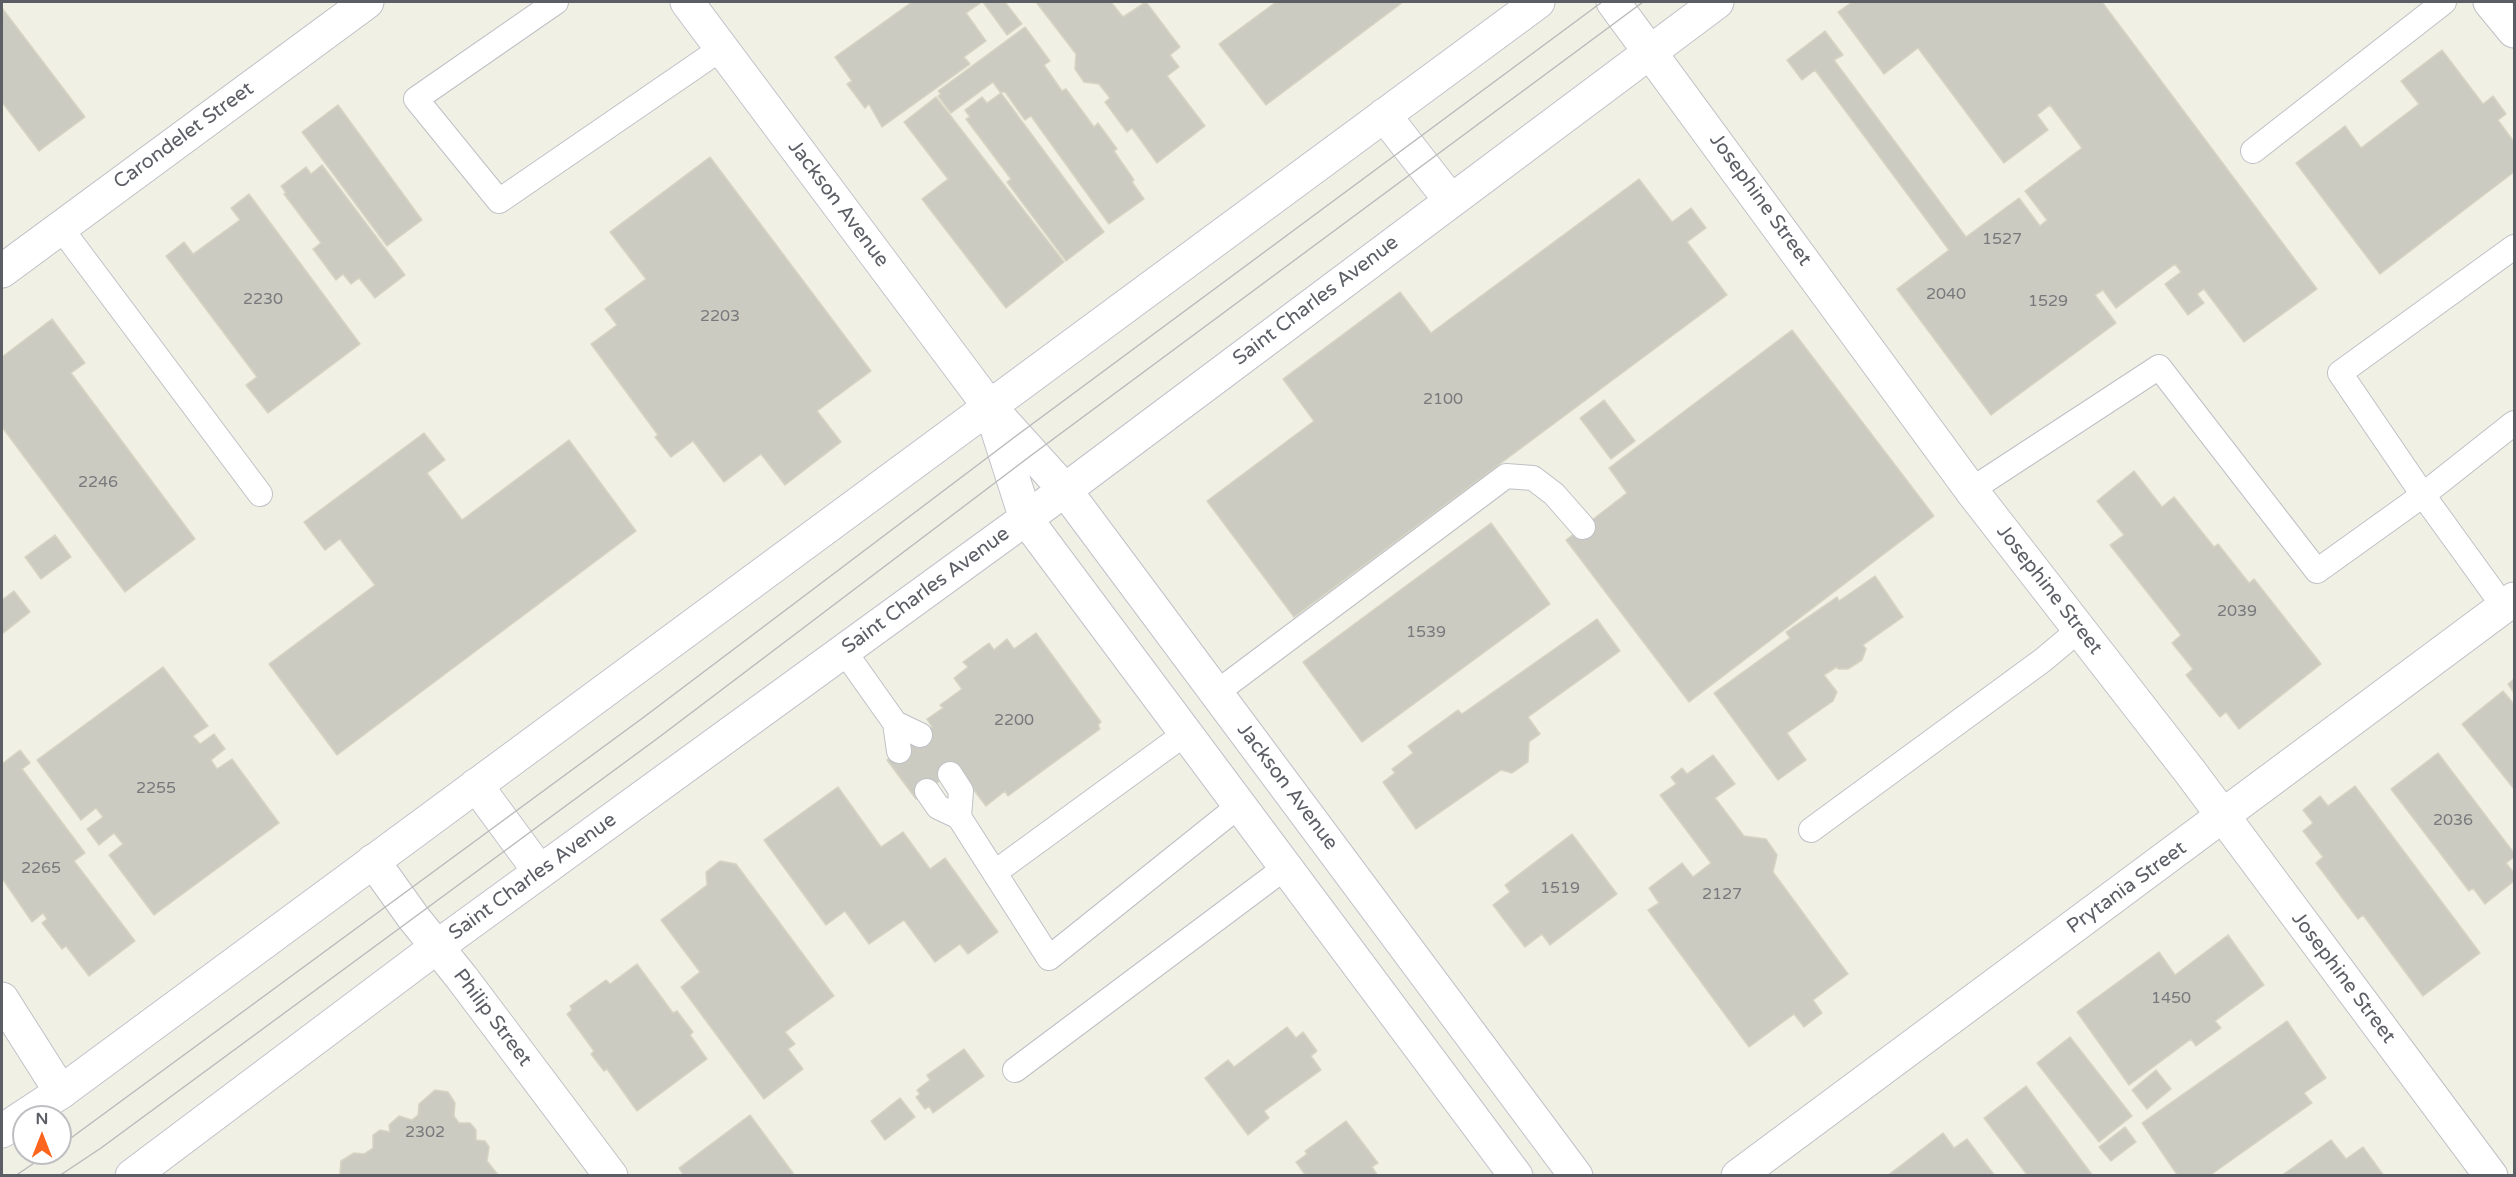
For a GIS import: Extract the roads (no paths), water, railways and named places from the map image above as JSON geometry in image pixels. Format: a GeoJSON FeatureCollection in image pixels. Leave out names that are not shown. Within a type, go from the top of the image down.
{"type":"FeatureCollection","features":[{"type":"Feature","properties":{"kind":"street","name":"Carondelet Street"},"geometry":{"type":"LineString","coordinates":[[2,271],[367,2]]}},
{"type":"Feature","properties":{"kind":"street","name":"Jackson Avenue"},"geometry":{"type":"LineString","coordinates":[[687,2],[989,406],[1065,490],[1576,1176]]}},
{"type":"Feature","properties":{"kind":"street"},"geometry":{"type":"LineString","coordinates":[[2,1131],[61,1092],[1538,2]]}},
{"type":"Feature","properties":{"kind":"street","name":"Josephine Street"},"geometry":{"type":"LineString","coordinates":[[1613,2],[1971,490],[2223,817],[2491,1176]]}},
{"type":"Feature","properties":{"kind":"street","name":"Saint Charles Avenue"},"geometry":{"type":"LineString","coordinates":[[132,1176],[438,946],[1026,519],[1717,2]]}},
{"type":"Feature","properties":{"kind":"street"},"geometry":{"type":"LineString","coordinates":[[2490,2],[2514,31]]}},
{"type":"Feature","properties":{"kind":"street"},"geometry":{"type":"LineString","coordinates":[[1384,115],[1451,201]]}},
{"type":"Feature","properties":{"kind":"street","name":"Jackson Avenue"},"geometry":{"type":"LineString","coordinates":[[989,406],[1026,519],[1516,1176]]}},
{"type":"Feature","properties":{"kind":"street","name":"Prytania Street"},"geometry":{"type":"LineString","coordinates":[[1738,1176],[2509,603]]}},
{"type":"Feature","properties":{"kind":"street"},"geometry":{"type":"LineString","coordinates":[[476,785],[540,872]]}},
{"type":"Feature","properties":{"kind":"street","name":"Philip Street"},"geometry":{"type":"LineString","coordinates":[[373,861],[413,917],[438,946],[611,1176]]}},
{"type":"Feature","properties":{"kind":"street"},"geometry":{"type":"LineString","coordinates":[[2,999],[61,1092]]}},
{"type":"Feature","properties":{"kind":"lane"},"geometry":{"type":"LineString","coordinates":[[556,2],[416,99],[499,201],[722,48]]}},
{"type":"Feature","properties":{"kind":"lane"},"geometry":{"type":"LineString","coordinates":[[2253,151],[2444,2]]}},
{"type":"Feature","properties":{"kind":"lane"},"geometry":{"type":"LineString","coordinates":[[60,227],[260,494]]}},
{"type":"Feature","properties":{"kind":"lane"},"geometry":{"type":"LineString","coordinates":[[2509,603],[2424,495],[2340,373],[2514,248]]}},
{"type":"Feature","properties":{"kind":"lane"},"geometry":{"type":"LineString","coordinates":[[1971,490],[2160,367],[2317,571],[2424,495],[2514,423]]}},
{"type":"Feature","properties":{"kind":"lane"},"geometry":{"type":"LineString","coordinates":[[1216,693],[1506,476],[1533,478],[1554,494],[1583,527]]}},
{"type":"Feature","properties":{"kind":"lane"},"geometry":{"type":"LineString","coordinates":[[1811,830],[2043,660],[2080,629]]}},
{"type":"Feature","properties":{"kind":"lane"},"geometry":{"type":"LineString","coordinates":[[844,651],[895,723],[899,751]]}},
{"type":"Feature","properties":{"kind":"lane"},"geometry":{"type":"LineString","coordinates":[[895,723],[920,735]]}},
{"type":"Feature","properties":{"kind":"lane"},"geometry":{"type":"LineString","coordinates":[[1005,865],[1186,733]]}},
{"type":"Feature","properties":{"kind":"lane"},"geometry":{"type":"LineString","coordinates":[[950,774],[961,791],[959,817]]}},
{"type":"Feature","properties":{"kind":"lane"},"geometry":{"type":"LineString","coordinates":[[927,791],[938,807],[959,817],[1049,958],[1240,806]]}},
{"type":"Feature","properties":{"kind":"lane"},"geometry":{"type":"LineString","coordinates":[[1015,1070],[1286,867]]}},
{"type":"Feature","properties":{"kind":"tram line"},"geometry":{"type":"LineString","coordinates":[[72,1137],[644,717],[1016,436],[1602,2]]}},
{"type":"Feature","properties":{"kind":"tram line"},"geometry":{"type":"LineString","coordinates":[[59,1176],[101,1148],[658,738],[1033,454],[1643,2]]}},
{"type":"Feature","properties":{"kind":"tram line"},"geometry":{"type":"LineString","coordinates":[[15,1176],[31,1165]]}}]}
